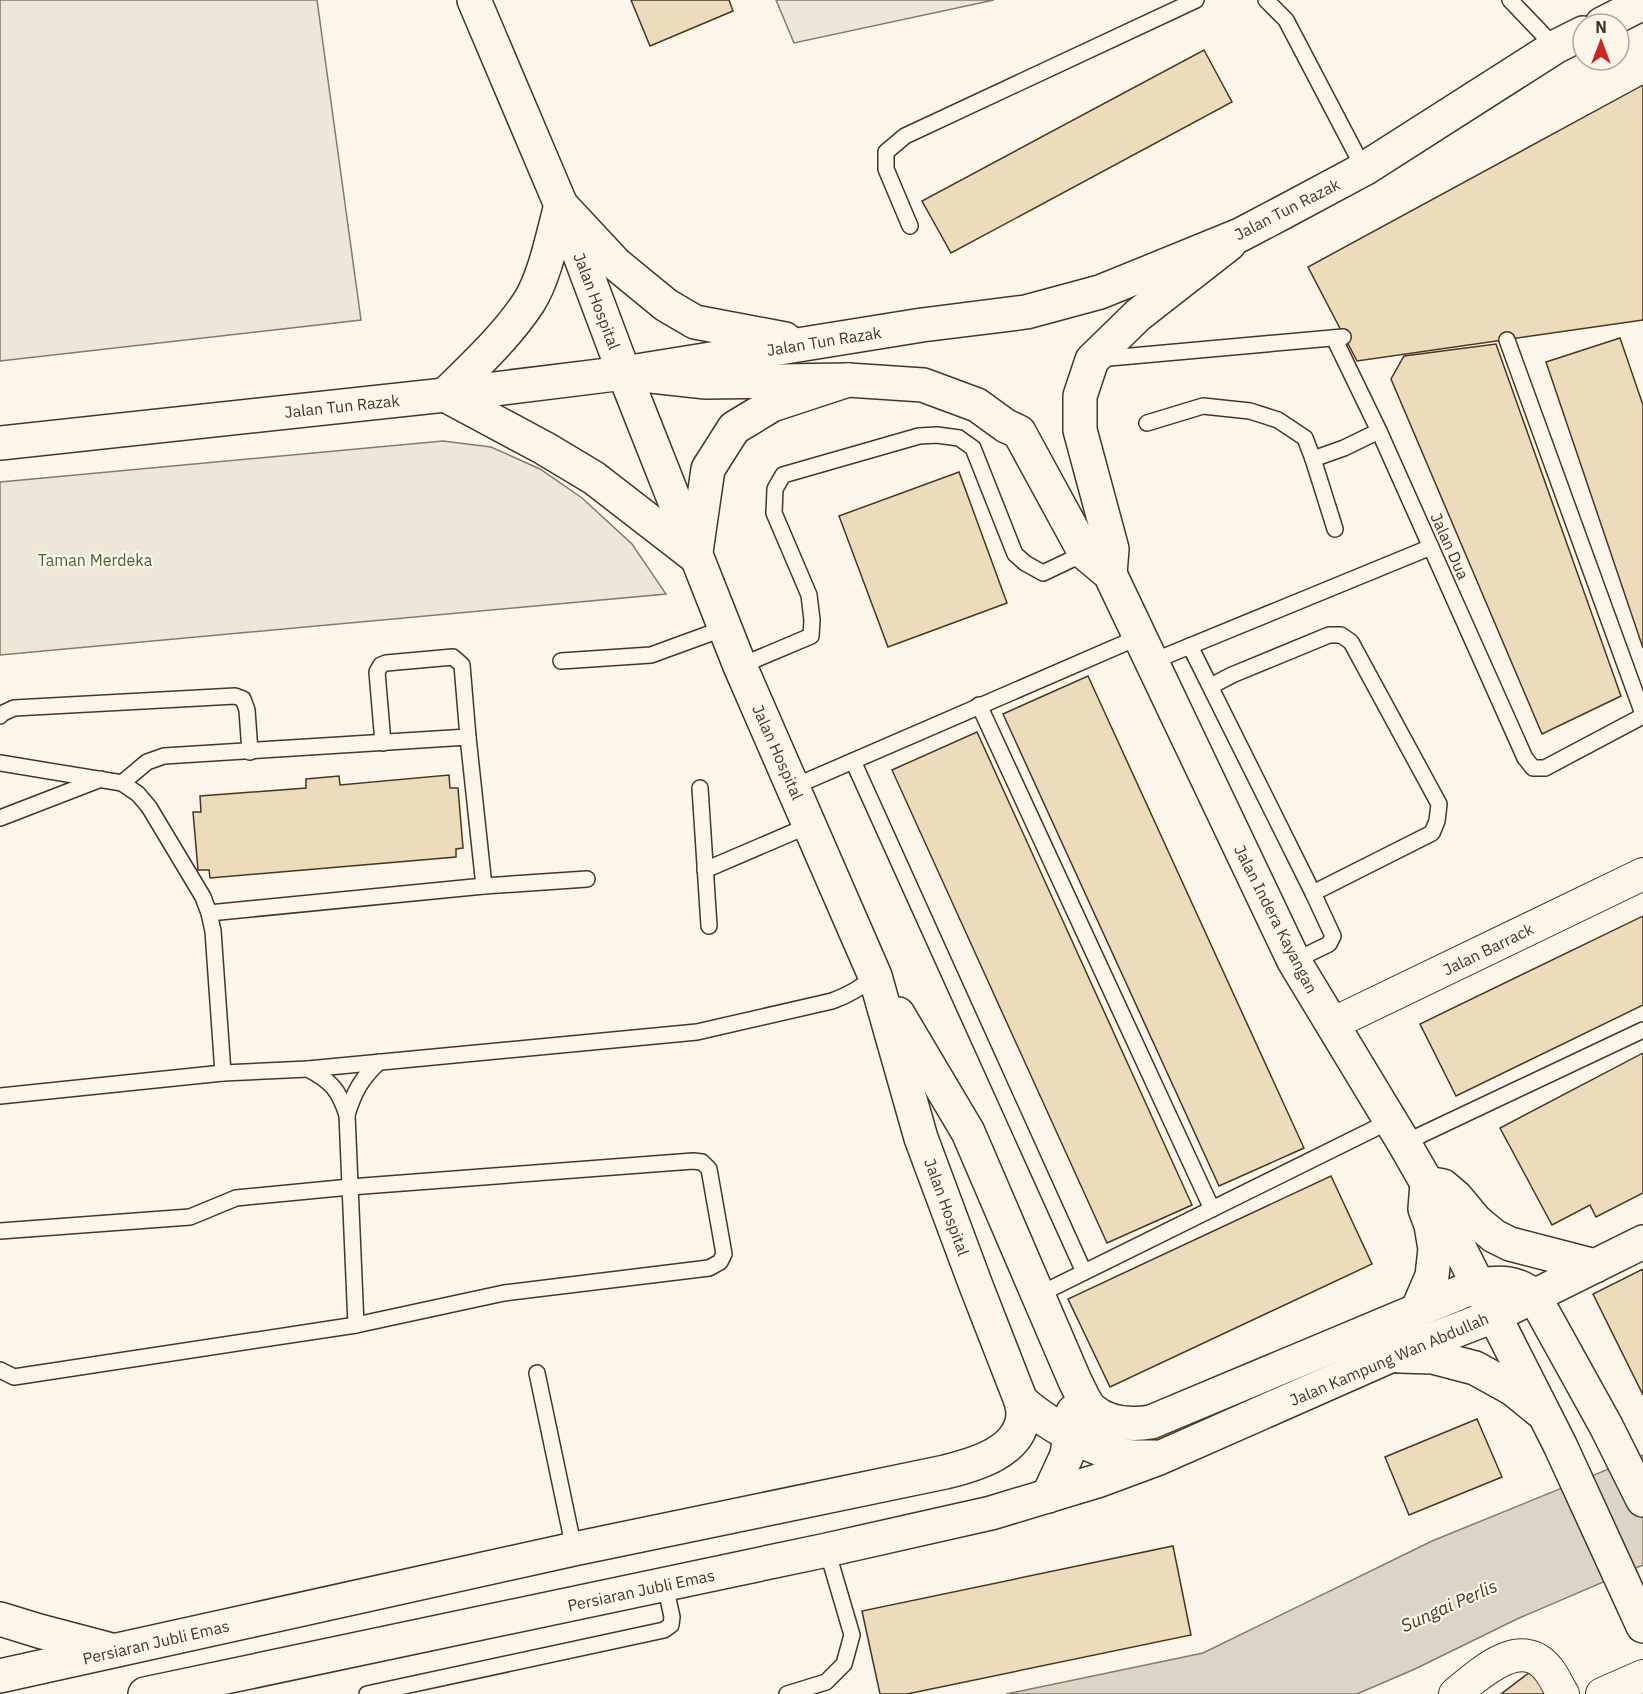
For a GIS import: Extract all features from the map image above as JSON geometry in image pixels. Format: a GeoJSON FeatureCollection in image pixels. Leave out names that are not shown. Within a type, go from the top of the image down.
{"type":"FeatureCollection","features":[{"type":"Feature","properties":{"kind":"main road","name":"Jalan Hospital"},"geometry":{"type":"LineString","coordinates":[[474,0],[561,205],[624,373],[740,666],[875,976],[921,1138],[1021,1401],[1023,1415],[1020,1426],[1016,1435],[1005,1447],[967,1467],[945,1472]]}},
{"type":"Feature","properties":{"kind":"main road"},"geometry":{"type":"LineString","coordinates":[[1625,12],[1643,3]]}},
{"type":"Feature","properties":{"kind":"main road","name":"Jalan Tun Razak"},"geometry":{"type":"LineString","coordinates":[[0,443],[445,395],[624,373],[922,325],[1026,312],[1100,292],[1240,235],[1364,169],[1569,40]]}},
{"type":"Feature","properties":{"kind":"main road"},"geometry":{"type":"LineString","coordinates":[[561,205],[616,264],[666,305],[695,322],[811,344]]}},
{"type":"Feature","properties":{"kind":"main road"},"geometry":{"type":"LineString","coordinates":[[561,205],[545,263],[530,300],[492,348],[445,395],[544,448],[594,478],[696,557],[708,470],[734,429],[772,405],[848,380]]}},
{"type":"Feature","properties":{"kind":"main road"},"geometry":{"type":"LineString","coordinates":[[1110,574],[1112,549],[1080,430],[1080,396],[1092,360],[1138,315],[1240,235]]}},
{"type":"Feature","properties":{"kind":"main road"},"geometry":{"type":"LineString","coordinates":[[624,373],[706,382],[848,380],[923,385],[977,405],[1006,426],[1019,432],[1085,553],[1110,574]]}},
{"type":"Feature","properties":{"kind":"main road","name":"Jalan Indera Kayangan"},"geometry":{"type":"LineString","coordinates":[[1110,574],[1294,961],[1427,1183],[1553,1431],[1639,1617]]}},
{"type":"Feature","properties":{"kind":"main road"},"geometry":{"type":"LineString","coordinates":[[875,976],[968,1132],[1075,1381],[1090,1408],[1100,1415],[1113,1421],[1137,1424],[1151,1422],[1478,1285],[1510,1283],[1534,1296],[1606,1426],[1643,1500]]}},
{"type":"Feature","properties":{"kind":"main road"},"geometry":{"type":"LineString","coordinates":[[1418,1311],[1432,1276],[1435,1249],[1431,1225],[1425,1209],[1427,1183],[1443,1186],[1456,1197],[1476,1221],[1494,1236],[1510,1244],[1595,1266]]}},
{"type":"Feature","properties":{"kind":"main road","name":"Jalan Kampung Wan Abdullah"},"geometry":{"type":"LineString","coordinates":[[1146,1463],[1390,1356],[1496,1315],[1643,1242]]}},
{"type":"Feature","properties":{"kind":"main road"},"geometry":{"type":"LineString","coordinates":[[1390,1356],[1433,1357],[1475,1368],[1513,1389],[1553,1431]]}},
{"type":"Feature","properties":{"kind":"main road"},"geometry":{"type":"LineString","coordinates":[[1048,1496],[1067,1455],[1075,1381]]}},
{"type":"Feature","properties":{"kind":"main road"},"geometry":{"type":"LineString","coordinates":[[1021,1401],[1041,1418],[1103,1450],[1146,1463]]}},
{"type":"Feature","properties":{"kind":"main road","name":"Persiaran Jubli Emas"},"geometry":{"type":"LineString","coordinates":[[145,1694],[827,1550],[991,1513],[1097,1481],[1146,1463]]}},
{"type":"Feature","properties":{"kind":"main road","name":"Persiaran Jubli Emas"},"geometry":{"type":"LineString","coordinates":[[0,1676],[574,1549],[945,1472]]}},
{"type":"Feature","properties":{"kind":"main road"},"geometry":{"type":"LineString","coordinates":[[812,1500],[827,1550]]}},
{"type":"Feature","properties":{"kind":"main road"},"geometry":{"type":"LineString","coordinates":[[0,1618],[115,1651]]}},
{"type":"Feature","properties":{"kind":"street","name":"Jalan Barrack"},"geometry":{"type":"LineString","coordinates":[[1332,1024],[1643,874]]}},
{"type":"Feature","properties":{"kind":"street"},"geometry":{"type":"LineString","coordinates":[[1455,1694],[1490,1665],[1511,1656],[1532,1657],[1547,1668],[1563,1694]]}},
{"type":"Feature","properties":{"kind":"street"},"geometry":{"type":"LineString","coordinates":[[1602,1694],[1643,1676]]}},
{"type":"Feature","properties":{"kind":"lane"},"geometry":{"type":"LineString","coordinates":[[910,226],[886,169],[886,152],[905,136],[1196,0]]}},
{"type":"Feature","properties":{"kind":"lane"},"geometry":{"type":"LineString","coordinates":[[1266,0],[1286,20],[1364,169]]}},
{"type":"Feature","properties":{"kind":"lane"},"geometry":{"type":"LineString","coordinates":[[1510,0],[1569,40]]}},
{"type":"Feature","properties":{"kind":"lane","name":"Jalan Dua"},"geometry":{"type":"LineString","coordinates":[[1092,360],[1339,337],[1525,758],[1533,768],[1545,768],[1643,715]]}},
{"type":"Feature","properties":{"kind":"lane"},"geometry":{"type":"LineString","coordinates":[[1507,340],[1643,715]]}},
{"type":"Feature","properties":{"kind":"lane"},"geometry":{"type":"LineString","coordinates":[[1148,423],[1203,406],[1250,411],[1278,420],[1305,438],[1335,529]]}},
{"type":"Feature","properties":{"kind":"lane"},"geometry":{"type":"LineString","coordinates":[[1313,459],[1344,448],[1379,431]]}},
{"type":"Feature","properties":{"kind":"lane"},"geometry":{"type":"LineString","coordinates":[[740,666],[811,636],[812,620],[808,595],[774,513],[776,489],[783,475],[919,436],[937,435],[959,438],[973,448],[1015,554],[1025,563],[1043,573],[1085,553]]}},
{"type":"Feature","properties":{"kind":"lane"},"geometry":{"type":"LineString","coordinates":[[793,787],[979,705],[1145,649],[1190,646],[1431,548]]}},
{"type":"Feature","properties":{"kind":"lane"},"geometry":{"type":"LineString","coordinates":[[561,661],[651,655],[725,628]]}},
{"type":"Feature","properties":{"kind":"lane"},"geometry":{"type":"LineString","coordinates":[[1211,686],[1329,635],[1341,635],[1351,642],[1438,804],[1437,821],[1432,833],[1313,893]]}},
{"type":"Feature","properties":{"kind":"lane"},"geometry":{"type":"LineString","coordinates":[[1190,646],[1333,936],[1329,944],[1294,961]]}},
{"type":"Feature","properties":{"kind":"lane"},"geometry":{"type":"LineString","coordinates":[[383,743],[377,672],[381,665],[453,657],[462,665],[484,886]]}},
{"type":"Feature","properties":{"kind":"lane"},"geometry":{"type":"LineString","coordinates":[[0,716],[14,708],[235,696],[243,699],[247,710],[250,752]]}},
{"type":"Feature","properties":{"kind":"lane"},"geometry":{"type":"LineString","coordinates":[[979,705],[1212,1209]]}},
{"type":"Feature","properties":{"kind":"lane"},"geometry":{"type":"LineString","coordinates":[[122,783],[147,762],[164,756],[468,737]]}},
{"type":"Feature","properties":{"kind":"lane"},"geometry":{"type":"LineString","coordinates":[[853,761],[1084,1272]]}},
{"type":"Feature","properties":{"kind":"lane"},"geometry":{"type":"LineString","coordinates":[[0,763],[122,783],[138,794],[149,807],[203,897],[209,913],[213,931],[224,1073]]}},
{"type":"Feature","properties":{"kind":"lane"},"geometry":{"type":"LineString","coordinates":[[0,818],[101,779]]}},
{"type":"Feature","properties":{"kind":"lane"},"geometry":{"type":"LineString","coordinates":[[700,788],[709,926]]}},
{"type":"Feature","properties":{"kind":"lane"},"geometry":{"type":"LineString","coordinates":[[705,870],[810,825]]}},
{"type":"Feature","properties":{"kind":"lane"},"geometry":{"type":"LineString","coordinates":[[209,913],[484,886],[588,879]]}},
{"type":"Feature","properties":{"kind":"lane"},"geometry":{"type":"LineString","coordinates":[[0,1096],[224,1073],[308,1069],[697,1032],[832,1001],[860,989],[875,976]]}},
{"type":"Feature","properties":{"kind":"lane"},"geometry":{"type":"LineString","coordinates":[[1038,1295],[1212,1209],[1643,1030]]}},
{"type":"Feature","properties":{"kind":"lane"},"geometry":{"type":"LineString","coordinates":[[346,1115],[358,1084],[379,1062]]}},
{"type":"Feature","properties":{"kind":"lane"},"geometry":{"type":"LineString","coordinates":[[308,1069],[324,1077],[335,1088],[343,1101],[346,1115],[356,1325]]}},
{"type":"Feature","properties":{"kind":"lane"},"geometry":{"type":"LineString","coordinates":[[0,1231],[190,1217],[236,1198],[693,1161],[702,1162],[709,1169],[724,1254],[720,1262],[709,1268],[504,1293],[356,1325],[14,1377],[0,1370]]}},
{"type":"Feature","properties":{"kind":"lane"},"geometry":{"type":"LineString","coordinates":[[537,1373],[574,1549]]}},
{"type":"Feature","properties":{"kind":"lane"},"geometry":{"type":"LineString","coordinates":[[787,1694],[826,1682],[844,1664],[852,1635],[827,1550]]}},
{"type":"Feature","properties":{"kind":"lane"},"geometry":{"type":"LineString","coordinates":[[367,1694],[664,1629],[671,1625],[672,1617],[665,1584]]}},
{"type":"Feature","properties":{"kind":"green space"},"geometry":{"type":"Polygon","coordinates":[[[0,0],[317,0],[361,320],[0,361],[0,0]]]}},
{"type":"Feature","properties":{"kind":"green space"},"geometry":{"type":"Polygon","coordinates":[[[776,0],[994,0],[794,43],[776,0]]]}},
{"type":"Feature","properties":{"kind":"green space","name":"Taman Merdeka"},"geometry":{"type":"Polygon","coordinates":[[[443,441],[491,447],[540,469],[582,498],[632,544],[666,594],[0,655],[0,482],[443,441]]]}},
{"type":"Feature","properties":{"kind":"water","name":"Sungai Perlis"},"geometry":{"type":"Polygon","coordinates":[[[1643,1455],[1643,1565],[1517,1619],[1415,1669],[1357,1694],[1006,1694],[1203,1653],[1432,1541],[1643,1455]]]}},
{"type":"Feature","properties":{"kind":"building"},"geometry":{"type":"Polygon","coordinates":[[[631,0],[729,0],[733,11],[650,46],[631,0]]]}},
{"type":"Feature","properties":{"kind":"building"},"geometry":{"type":"Polygon","coordinates":[[[1204,50],[1232,102],[951,253],[922,201],[1204,50]]]}},
{"type":"Feature","properties":{"kind":"building"},"geometry":{"type":"Polygon","coordinates":[[[1643,85],[1643,320],[1357,361],[1308,267],[1643,85]]]}},
{"type":"Feature","properties":{"kind":"building"},"geometry":{"type":"Polygon","coordinates":[[[1620,338],[1643,405],[1643,648],[1546,362],[1620,338]]]}},
{"type":"Feature","properties":{"kind":"building"},"geometry":{"type":"Polygon","coordinates":[[[1496,344],[1621,696],[1542,734],[1391,379],[1404,356],[1496,344]]]}},
{"type":"Feature","properties":{"kind":"building"},"geometry":{"type":"Polygon","coordinates":[[[959,472],[1007,603],[888,647],[839,516],[959,472]]]}},
{"type":"Feature","properties":{"kind":"building"},"geometry":{"type":"Polygon","coordinates":[[[1088,676],[1304,1148],[1219,1186],[1003,714],[1088,676]]]}},
{"type":"Feature","properties":{"kind":"building"},"geometry":{"type":"Polygon","coordinates":[[[977,732],[1192,1205],[1107,1243],[892,770],[977,732]]]}},
{"type":"Feature","properties":{"kind":"building"},"geometry":{"type":"Polygon","coordinates":[[[449,775],[450,788],[458,788],[463,848],[456,849],[456,857],[210,878],[209,870],[198,870],[193,812],[201,812],[200,796],[306,788],[306,779],[339,776],[340,785],[449,775]]]}},
{"type":"Feature","properties":{"kind":"building"},"geometry":{"type":"Polygon","coordinates":[[[1643,916],[1643,1005],[1456,1096],[1420,1024],[1643,916]]]}},
{"type":"Feature","properties":{"kind":"building"},"geometry":{"type":"Polygon","coordinates":[[[1643,1053],[1643,1193],[1596,1217],[1590,1205],[1552,1225],[1500,1128],[1643,1053]]]}},
{"type":"Feature","properties":{"kind":"building"},"geometry":{"type":"Polygon","coordinates":[[[1331,1176],[1372,1264],[1110,1387],[1068,1299],[1331,1176]]]}},
{"type":"Feature","properties":{"kind":"building"},"geometry":{"type":"Polygon","coordinates":[[[1643,1269],[1643,1395],[1593,1294],[1643,1269]]]}},
{"type":"Feature","properties":{"kind":"building"},"geometry":{"type":"Polygon","coordinates":[[[1477,1419],[1502,1477],[1409,1515],[1385,1457],[1477,1419]]]}},
{"type":"Feature","properties":{"kind":"building"},"geometry":{"type":"Polygon","coordinates":[[[1173,1546],[1191,1635],[907,1694],[880,1694],[862,1611],[1173,1546]]]}},
{"type":"Feature","properties":{"kind":"building"},"geometry":{"type":"Polygon","coordinates":[[[1534,1669],[1548,1694],[1501,1694],[1534,1669]]]}}]}
